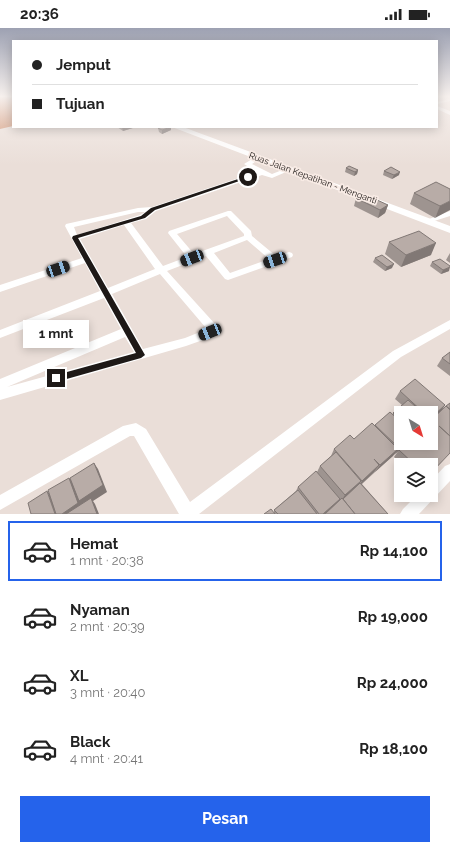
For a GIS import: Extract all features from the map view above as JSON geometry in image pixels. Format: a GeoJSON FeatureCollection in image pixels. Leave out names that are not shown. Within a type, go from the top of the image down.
{"type":"FeatureCollection","features":[{"type":"Feature","properties":{"kind":"main road","name":"Ruas Jalan Kepatihan - Menganti"},"geometry":{"type":"LineString","coordinates":[[179,128],[450,230]]}},
{"type":"Feature","properties":{"kind":"street"},"geometry":{"type":"LineString","coordinates":[[259,157],[247,164],[262,173],[272,176],[290,169]]}},
{"type":"Feature","properties":{"kind":"street"},"geometry":{"type":"LineString","coordinates":[[141,355],[69,226],[138,210],[153,209],[262,173]]}},
{"type":"Feature","properties":{"kind":"street"},"geometry":{"type":"LineString","coordinates":[[75,238],[143,217],[153,209]]}},
{"type":"Feature","properties":{"kind":"street"},"geometry":{"type":"LineString","coordinates":[[192,258],[172,233],[228,213],[248,233],[248,237],[275,260]]}},
{"type":"Feature","properties":{"kind":"street"},"geometry":{"type":"LineString","coordinates":[[428,221],[450,213]]}},
{"type":"Feature","properties":{"kind":"street"},"geometry":{"type":"LineString","coordinates":[[0,394],[186,342],[210,332],[211,327],[161,270],[126,222]]}},
{"type":"Feature","properties":{"kind":"street"},"geometry":{"type":"LineString","coordinates":[[0,334],[248,237]]}},
{"type":"Feature","properties":{"kind":"street"},"geometry":{"type":"LineString","coordinates":[[208,252],[228,277],[289,256]]}},
{"type":"Feature","properties":{"kind":"street"},"geometry":{"type":"LineString","coordinates":[[0,289],[87,259]]}},
{"type":"Feature","properties":{"kind":"street"},"geometry":{"type":"LineString","coordinates":[[0,503],[128,430],[136,428],[142,434],[188,514],[397,354],[450,324]]}},
{"type":"Feature","properties":{"kind":"street"},"geometry":{"type":"LineString","coordinates":[[0,384],[128,331]]}},
{"type":"Feature","properties":{"kind":"street"},"geometry":{"type":"LineString","coordinates":[[438,484],[450,471]]}},
{"type":"Feature","properties":{"kind":"street"},"geometry":{"type":"LineString","coordinates":[[408,514],[420,502]]}},
{"type":"Feature","properties":{"kind":"shaded area"},"geometry":{"type":"Polygon","coordinates":[[[0,120],[12,120],[12,126],[0,129],[0,120]]]}},
{"type":"Feature","properties":{"kind":"building"},"geometry":{"type":"Polygon","coordinates":[[[349,166],[358,170],[355,172],[346,168],[349,166]]]}},
{"type":"Feature","properties":{"kind":"building"},"geometry":{"type":"Polygon","coordinates":[[[391,167],[400,172],[394,175],[384,171],[391,167]]]}},
{"type":"Feature","properties":{"kind":"building"},"geometry":{"type":"Polygon","coordinates":[[[436,182],[450,189],[450,201],[440,206],[414,193],[436,182]]]}},
{"type":"Feature","properties":{"kind":"building"},"geometry":{"type":"Polygon","coordinates":[[[364,194],[388,205],[380,210],[356,198],[364,194]]]}},
{"type":"Feature","properties":{"kind":"building"},"geometry":{"type":"Polygon","coordinates":[[[419,231],[436,243],[406,255],[389,242],[419,231]]]}},
{"type":"Feature","properties":{"kind":"building"},"geometry":{"type":"Polygon","coordinates":[[[382,255],[394,264],[387,267],[375,258],[382,255]]]}},
{"type":"Feature","properties":{"kind":"building"},"geometry":{"type":"Polygon","coordinates":[[[440,259],[450,267],[443,270],[432,262],[440,259]]]}},
{"type":"Feature","properties":{"kind":"building"},"geometry":{"type":"Polygon","coordinates":[[[450,352],[450,364],[442,358],[450,352]]]}},
{"type":"Feature","properties":{"kind":"building"},"geometry":{"type":"Polygon","coordinates":[[[415,379],[445,405],[438,412],[438,406],[416,406],[400,391],[415,379]]]}},
{"type":"Feature","properties":{"kind":"building"},"geometry":{"type":"Polygon","coordinates":[[[408,400],[415,406],[401,406],[408,400]]]}},
{"type":"Feature","properties":{"kind":"building"},"geometry":{"type":"Polygon","coordinates":[[[450,403],[450,409],[446,406],[450,403]]]}},
{"type":"Feature","properties":{"kind":"building"},"geometry":{"type":"Polygon","coordinates":[[[446,406],[450,410],[450,453],[438,466],[438,458],[408,458],[399,450],[438,450],[438,413],[446,406]]]}},
{"type":"Feature","properties":{"kind":"building"},"geometry":{"type":"Polygon","coordinates":[[[390,412],[394,416],[394,443],[375,425],[390,412]]]}},
{"type":"Feature","properties":{"kind":"building"},"geometry":{"type":"Polygon","coordinates":[[[372,423],[394,445],[394,450],[397,450],[380,465],[374,459],[379,465],[362,481],[334,449],[350,435],[354,439],[372,423]]]}},
{"type":"Feature","properties":{"kind":"building"},"geometry":{"type":"Polygon","coordinates":[[[336,452],[361,481],[345,495],[320,466],[336,452]]]}},
{"type":"Feature","properties":{"kind":"building"},"geometry":{"type":"Polygon","coordinates":[[[94,463],[103,485],[79,501],[70,478],[94,463]]]}},
{"type":"Feature","properties":{"kind":"building"},"geometry":{"type":"Polygon","coordinates":[[[316,471],[340,499],[323,514],[319,514],[298,487],[316,471]]]}},
{"type":"Feature","properties":{"kind":"building"},"geometry":{"type":"Polygon","coordinates":[[[69,478],[78,503],[62,514],[56,514],[48,490],[69,478]]]}},
{"type":"Feature","properties":{"kind":"building"},"geometry":{"type":"Polygon","coordinates":[[[360,483],[388,514],[355,514],[343,499],[360,483]]]}},
{"type":"Feature","properties":{"kind":"building"},"geometry":{"type":"Polygon","coordinates":[[[298,490],[317,514],[278,514],[274,510],[298,490]]]}},
{"type":"Feature","properties":{"kind":"building"},"geometry":{"type":"Polygon","coordinates":[[[47,491],[55,514],[31,514],[28,503],[47,491]]]}},
{"type":"Feature","properties":{"kind":"building"},"geometry":{"type":"Polygon","coordinates":[[[91,498],[97,514],[66,514],[91,498]]]}},
{"type":"Feature","properties":{"kind":"building"},"geometry":{"type":"Polygon","coordinates":[[[342,498],[355,514],[325,514],[342,498]]]}},
{"type":"Feature","properties":{"kind":"building"},"geometry":{"type":"Polygon","coordinates":[[[271,509],[275,514],[264,514],[271,509]]]}},
{"type":"Feature","properties":{"kind":"route"},"geometry":{"type":"LineString","coordinates":[[56,378],[141,355],[75,238],[143,217],[153,209],[248,177]]}}]}
